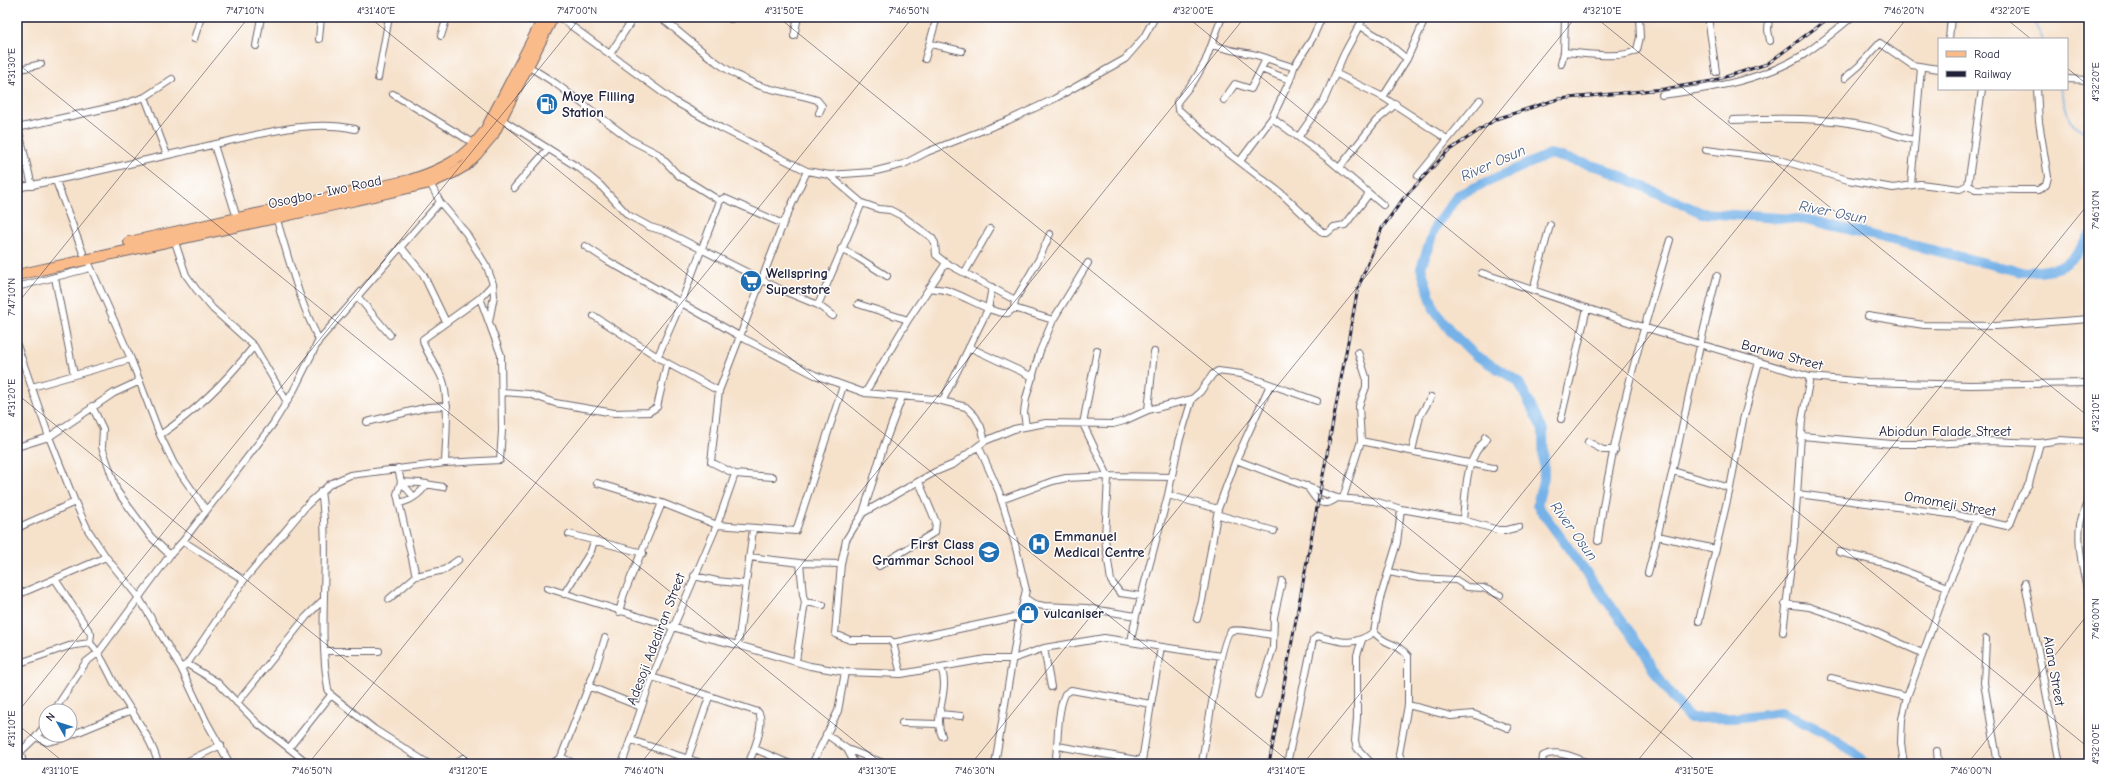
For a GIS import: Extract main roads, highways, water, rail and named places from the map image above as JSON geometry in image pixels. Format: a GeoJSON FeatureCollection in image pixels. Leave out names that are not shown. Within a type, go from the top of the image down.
{"type":"FeatureCollection","features":[{"type":"Feature","properties":{"kind":"main road","name":"Osogbo - Iwo Road"},"geometry":{"type":"LineString","coordinates":[[17,268],[87,260],[237,218],[428,174],[452,164],[475,144],[495,115],[544,17]]}},
{"type":"Feature","properties":{"kind":"main road","name":"Osogbo - Iwo Road"},"geometry":{"type":"LineString","coordinates":[[17,275],[430,183],[453,173],[465,166],[485,146],[501,119],[553,17]]}},
{"type":"Feature","properties":{"kind":"waterway"},"geometry":{"type":"LineString","coordinates":[[2031,17],[2042,38]]}},
{"type":"Feature","properties":{"kind":"waterway"},"geometry":{"type":"LineString","coordinates":[[2060,90],[2070,121],[2089,136]]}},
{"type":"Feature","properties":{"kind":"waterway","name":"River Osun"},"geometry":{"type":"LineString","coordinates":[[1865,764],[1858,756],[1824,732],[1781,712],[1735,718],[1689,718],[1662,683],[1643,650],[1537,505],[1544,477],[1543,430],[1518,381],[1475,355],[1452,333],[1434,309],[1421,268],[1435,227],[1458,195],[1550,154],[1605,169],[1702,213],[1810,220],[2022,272],[2045,270],[2062,266],[2075,255],[2089,236]]}},
{"type":"Feature","properties":{"kind":"railway"},"geometry":{"type":"LineString","coordinates":[[1269,764],[1358,288],[1382,228],[1403,199],[1448,151],[1496,119],[1558,99],[1664,89],[1712,81],[1767,64],[1830,17]]}},
{"type":"Feature","properties":{"kind":"place","name":"Moye Filling Station"},"geometry":{"type":"Point","coordinates":[547,104]}},
{"type":"Feature","properties":{"kind":"place","name":"Wellspring Superstore"},"geometry":{"type":"Point","coordinates":[751,281]}},
{"type":"Feature","properties":{"kind":"place","name":"Emmanuel Medical Centre"},"geometry":{"type":"Point","coordinates":[1039,544]}},
{"type":"Feature","properties":{"kind":"place","name":"First Class Grammar School"},"geometry":{"type":"Point","coordinates":[989,552]}},
{"type":"Feature","properties":{"kind":"place","name":"vulcaniser"},"geometry":{"type":"Point","coordinates":[1028,613]}}]}
